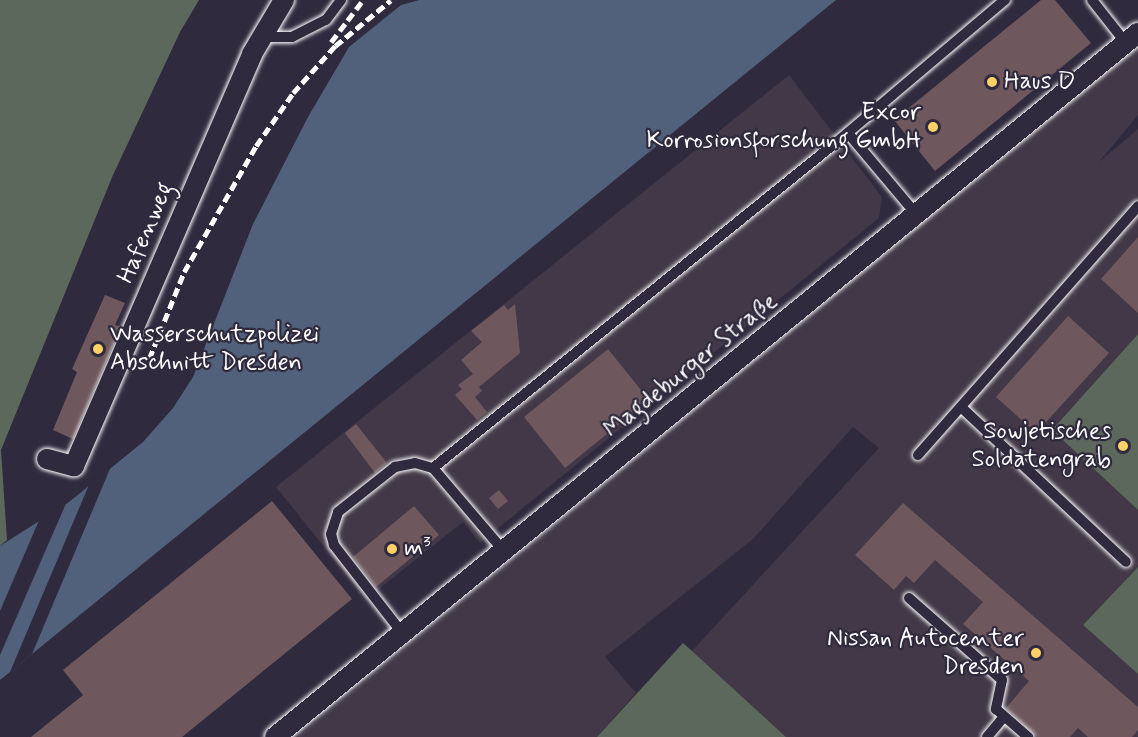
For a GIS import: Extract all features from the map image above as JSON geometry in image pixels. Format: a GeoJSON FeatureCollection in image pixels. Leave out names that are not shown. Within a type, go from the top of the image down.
{"type":"FeatureCollection","features":[{"type":"Feature","properties":{"kind":"street","name":"Hafenweg"},"geometry":{"type":"LineString","coordinates":[[47,459],[74,466],[252,54],[284,0]]}},
{"type":"Feature","properties":{"kind":"street","name":"Magdeburger Straße"},"geometry":{"type":"LineString","coordinates":[[275,737],[1132,38]]}},
{"type":"Feature","properties":{"kind":"lane"},"geometry":{"type":"LineString","coordinates":[[262,37],[292,38],[326,20],[341,0]]}},
{"type":"Feature","properties":{"kind":"lane"},"geometry":{"type":"LineString","coordinates":[[433,468],[848,133],[1005,0]]}},
{"type":"Feature","properties":{"kind":"lane"},"geometry":{"type":"LineString","coordinates":[[1092,0],[1132,38]]}},
{"type":"Feature","properties":{"kind":"lane"},"geometry":{"type":"LineString","coordinates":[[848,133],[916,214]]}},
{"type":"Feature","properties":{"kind":"lane"},"geometry":{"type":"LineString","coordinates":[[918,455],[1138,206]]}},
{"type":"Feature","properties":{"kind":"lane"},"geometry":{"type":"LineString","coordinates":[[961,407],[1126,562]]}},
{"type":"Feature","properties":{"kind":"lane"},"geometry":{"type":"LineString","coordinates":[[403,634],[339,554],[331,534],[332,524],[338,512],[394,467],[415,463],[433,468],[504,551]]}},
{"type":"Feature","properties":{"kind":"lane"},"geometry":{"type":"LineString","coordinates":[[909,598],[1002,680],[996,709],[1028,737]]}},
{"type":"Feature","properties":{"kind":"lane"},"geometry":{"type":"LineString","coordinates":[[987,737],[1004,717]]}},
{"type":"Feature","properties":{"kind":"shaded area"},"geometry":{"type":"Polygon","coordinates":[[[1138,45],[1138,115],[1099,162],[1138,129],[1138,334],[1052,430],[1138,510],[1138,567],[1083,625],[1138,674],[1138,737],[786,737],[692,651],[879,448],[853,427],[753,539],[605,657],[636,693],[597,737],[297,737],[1138,45]]]}},
{"type":"Feature","properties":{"kind":"shaded area"},"geometry":{"type":"Polygon","coordinates":[[[789,75],[882,197],[879,218],[480,543],[463,522],[366,599],[276,487],[789,75]]]}},
{"type":"Feature","properties":{"kind":"green space"},"geometry":{"type":"Polygon","coordinates":[[[0,0],[199,0],[180,32],[113,175],[1,450],[7,540],[0,546],[0,0]]]}},
{"type":"Feature","properties":{"kind":"green space"},"geometry":{"type":"Polygon","coordinates":[[[1138,334],[1138,510],[1052,430],[1138,334]]]}},
{"type":"Feature","properties":{"kind":"green space"},"geometry":{"type":"Polygon","coordinates":[[[1138,567],[1138,674],[1083,625],[1138,567]]]}},
{"type":"Feature","properties":{"kind":"green space"},"geometry":{"type":"Polygon","coordinates":[[[683,643],[692,651],[786,737],[597,737],[683,643]]]}},
{"type":"Feature","properties":{"kind":"water"},"geometry":{"type":"Polygon","coordinates":[[[419,0],[836,0],[0,680],[0,546],[69,502],[143,442],[173,408],[193,377],[253,224],[308,117],[349,47],[401,5],[419,0]]]}},
{"type":"Feature","properties":{"kind":"pier"},"geometry":{"type":"Polygon","coordinates":[[[112,464],[32,654],[10,672],[91,480],[112,464]]]}},
{"type":"Feature","properties":{"kind":"pier"},"geometry":{"type":"Polygon","coordinates":[[[68,499],[0,655],[0,611],[40,518],[68,499]]]}},
{"type":"Feature","properties":{"kind":"building","name":"Haus D"},"geometry":{"type":"Polygon","coordinates":[[[1041,0],[1055,0],[1091,43],[935,171],[894,120],[1041,0]]]}},
{"type":"Feature","properties":{"kind":"building"},"geometry":{"type":"Polygon","coordinates":[[[1138,237],[1138,313],[1101,279],[1138,237]]]}},
{"type":"Feature","properties":{"kind":"building"},"geometry":{"type":"Polygon","coordinates":[[[105,295],[125,303],[115,325],[121,327],[73,439],[53,430],[77,372],[72,369],[105,295]]]}},
{"type":"Feature","properties":{"kind":"building"},"geometry":{"type":"Polygon","coordinates":[[[515,304],[520,353],[479,387],[482,391],[475,397],[487,412],[477,420],[455,395],[462,389],[458,385],[473,374],[461,360],[482,342],[471,331],[504,305],[508,310],[515,304]]]}},
{"type":"Feature","properties":{"kind":"building"},"geometry":{"type":"Polygon","coordinates":[[[1068,316],[1109,353],[1036,433],[996,397],[1068,316]]]}},
{"type":"Feature","properties":{"kind":"building"},"geometry":{"type":"Polygon","coordinates":[[[608,349],[649,400],[565,468],[524,417],[608,349]]]}},
{"type":"Feature","properties":{"kind":"building"},"geometry":{"type":"Polygon","coordinates":[[[356,424],[387,463],[375,473],[345,433],[356,424]]]}},
{"type":"Feature","properties":{"kind":"building"},"geometry":{"type":"Polygon","coordinates":[[[499,490],[508,501],[498,509],[489,498],[499,490]]]}},
{"type":"Feature","properties":{"kind":"building"},"geometry":{"type":"Polygon","coordinates":[[[272,501],[352,599],[182,737],[31,737],[83,695],[63,670],[272,501]]]}},
{"type":"Feature","properties":{"kind":"building","name":"Nissan Autocenter Dresden"},"geometry":{"type":"Polygon","coordinates":[[[903,503],[1138,707],[1138,730],[1132,737],[1088,737],[1078,728],[1070,737],[1037,737],[1006,708],[1029,681],[963,624],[983,602],[935,560],[914,583],[906,576],[894,590],[855,555],[903,503]]]}},
{"type":"Feature","properties":{"kind":"building"},"geometry":{"type":"Polygon","coordinates":[[[414,506],[439,535],[376,587],[353,557],[414,506]]]}},
{"type":"Feature","properties":{"kind":"railway"},"geometry":{"type":"LineString","coordinates":[[331,42],[363,0]]}},
{"type":"Feature","properties":{"kind":"railway"},"geometry":{"type":"LineString","coordinates":[[149,359],[184,272],[256,146],[293,93],[335,46],[391,0]]}},
{"type":"Feature","properties":{"kind":"place","name":"Haus D"},"geometry":{"type":"Point","coordinates":[992,82]}},
{"type":"Feature","properties":{"kind":"place","name":"Excor Korrosionsforschung GmbH"},"geometry":{"type":"Point","coordinates":[933,127]}},
{"type":"Feature","properties":{"kind":"place","name":"Wasserschutzpolizei Abschnitt Dresden"},"geometry":{"type":"Point","coordinates":[98,349]}},
{"type":"Feature","properties":{"kind":"place","name":"Sowjetisches Soldatengrab"},"geometry":{"type":"Point","coordinates":[1123,446]}},
{"type":"Feature","properties":{"kind":"place","name":"m³"},"geometry":{"type":"Point","coordinates":[392,549]}},
{"type":"Feature","properties":{"kind":"place","name":"Nissan Autocenter Dresden"},"geometry":{"type":"Point","coordinates":[1036,653]}}]}
